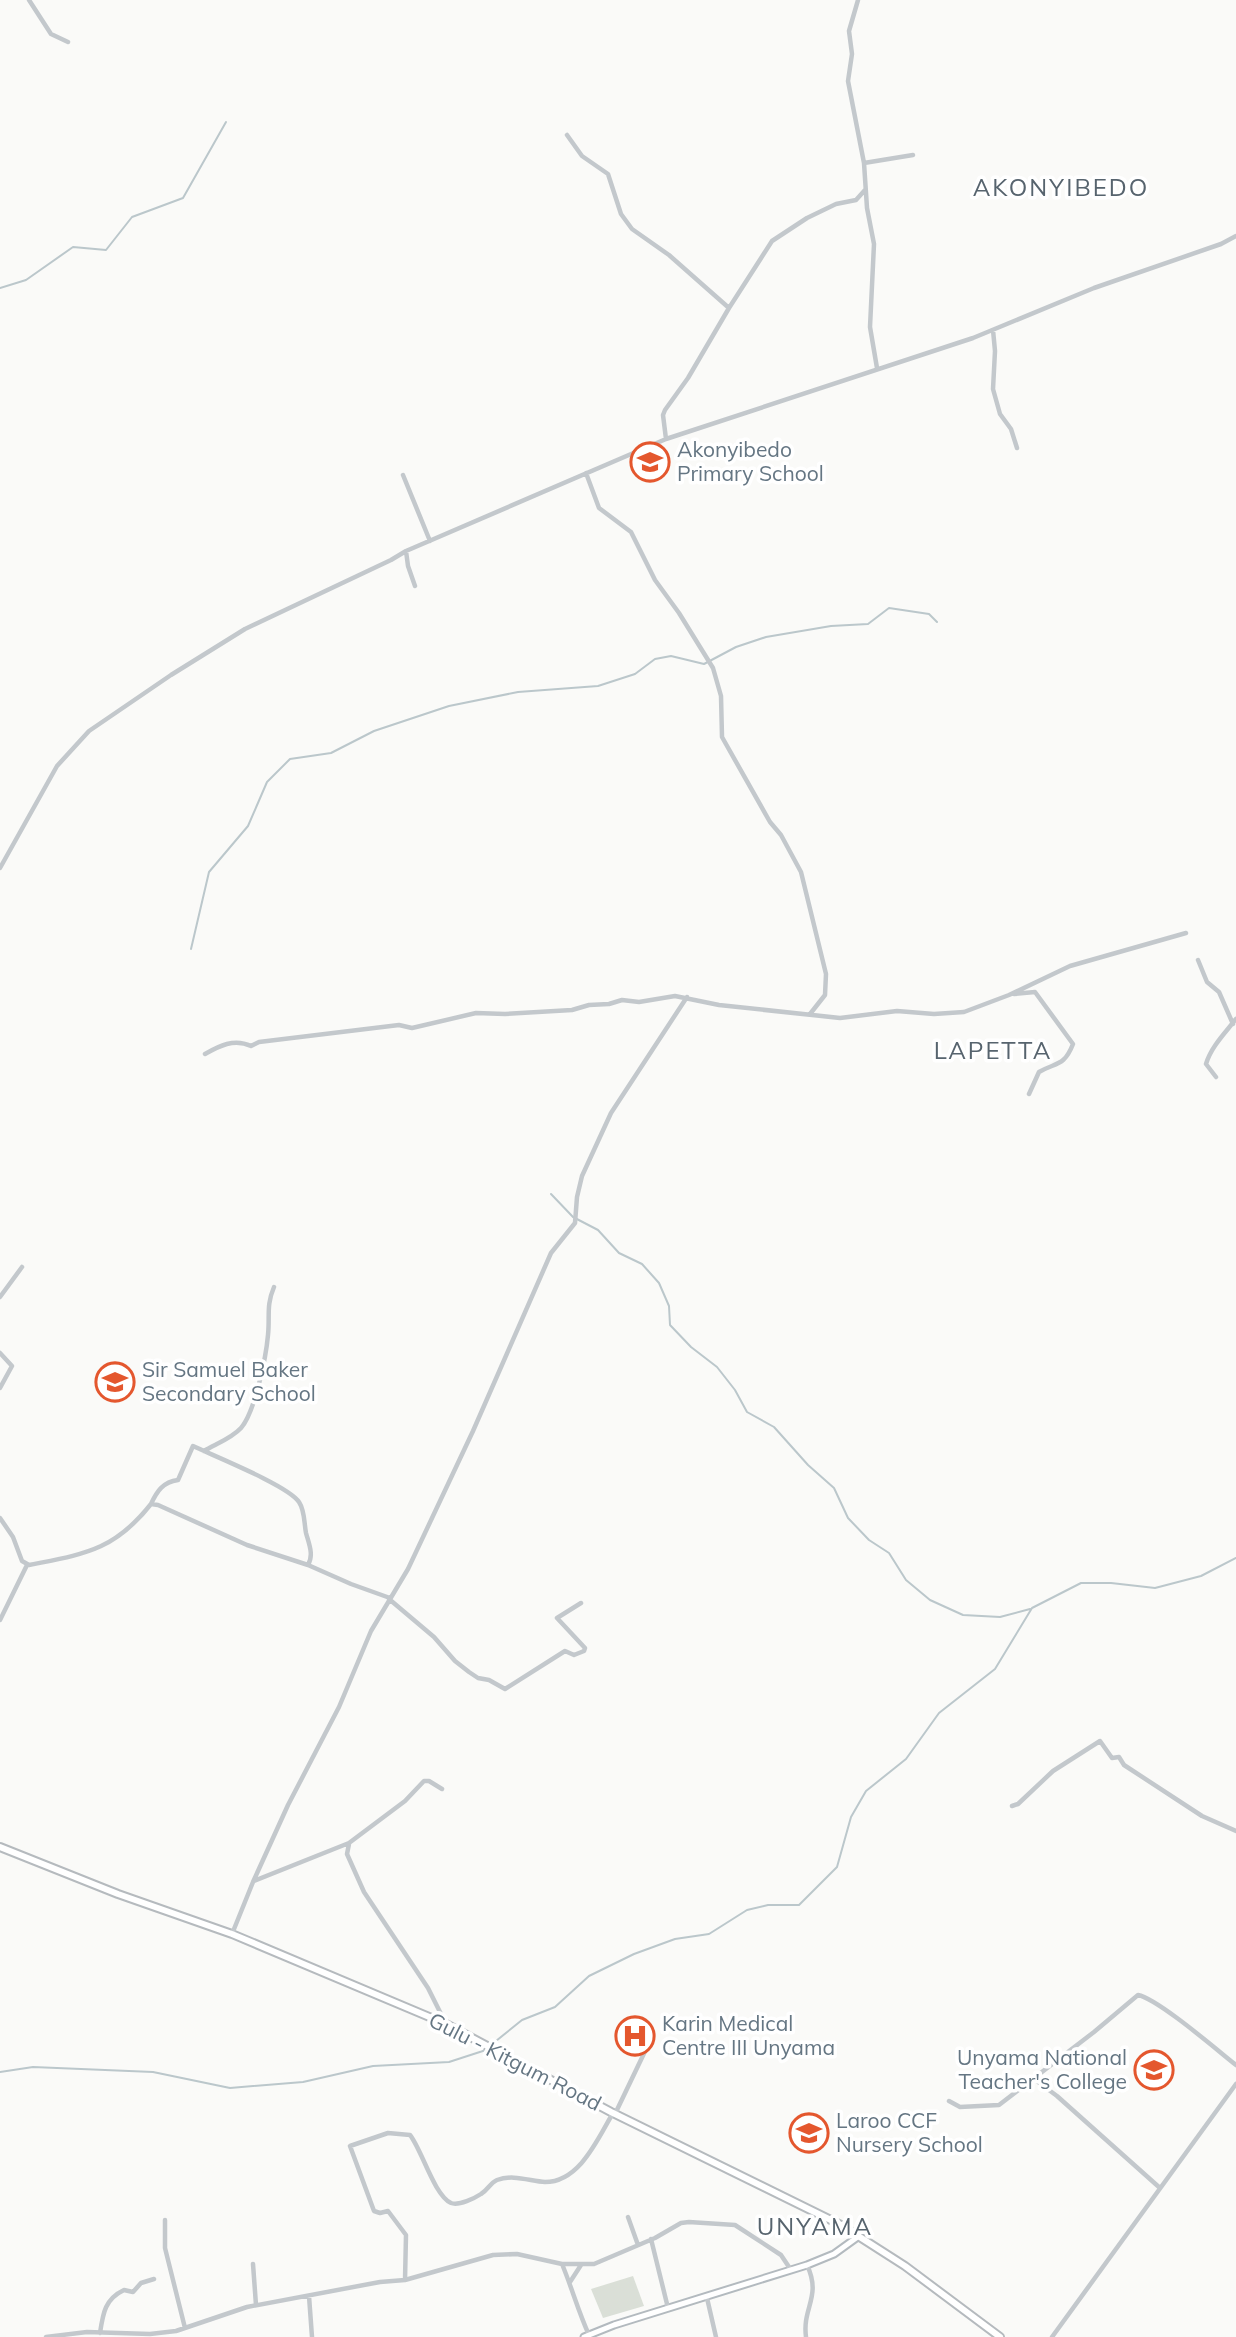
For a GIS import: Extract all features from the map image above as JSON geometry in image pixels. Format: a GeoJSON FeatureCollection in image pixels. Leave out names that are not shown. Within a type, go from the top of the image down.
{"type":"FeatureCollection","features":[{"type":"Feature","properties":{"kind":"main road","name":"Gulu - Kitgum Road"},"geometry":{"type":"LineString","coordinates":[[0,1847],[118,1894],[232,1934],[446,2024],[614,2113],[859,2236],[905,2266],[1000,2337]]}},
{"type":"Feature","properties":{"kind":"street"},"geometry":{"type":"LineString","coordinates":[[29,0],[51,34],[68,42]]}},
{"type":"Feature","properties":{"kind":"street"},"geometry":{"type":"LineString","coordinates":[[858,0],[849,31],[852,54],[848,81],[864,163],[867,208],[874,244],[870,327],[877,368]]}},
{"type":"Feature","properties":{"kind":"street"},"geometry":{"type":"LineString","coordinates":[[567,135],[582,156],[608,174],[621,214],[632,229],[669,255],[729,308]]}},
{"type":"Feature","properties":{"kind":"street"},"geometry":{"type":"LineString","coordinates":[[864,163],[913,155]]}},
{"type":"Feature","properties":{"kind":"street"},"geometry":{"type":"LineString","coordinates":[[666,439],[663,415],[665,410],[688,378],[729,308],[775,238],[836,204],[859,199],[866,190]]}},
{"type":"Feature","properties":{"kind":"street"},"geometry":{"type":"LineString","coordinates":[[859,199],[867,208]]}},
{"type":"Feature","properties":{"kind":"street"},"geometry":{"type":"LineString","coordinates":[[0,867],[57,766],[89,731],[245,629],[407,551],[666,439],[993,330],[1065,299],[1221,244],[1236,236]]}},
{"type":"Feature","properties":{"kind":"street"},"geometry":{"type":"LineString","coordinates":[[993,330],[993,389],[1000,414],[1017,447]]}},
{"type":"Feature","properties":{"kind":"street"},"geometry":{"type":"LineString","coordinates":[[586,472],[599,508],[631,532],[655,580],[704,651],[713,668],[721,696],[722,737],[802,875],[827,974],[825,995],[810,1014]]}},
{"type":"Feature","properties":{"kind":"street"},"geometry":{"type":"LineString","coordinates":[[403,475],[430,541]]}},
{"type":"Feature","properties":{"kind":"street"},"geometry":{"type":"LineString","coordinates":[[407,551],[408,566],[415,586]]}},
{"type":"Feature","properties":{"kind":"street"},"geometry":{"type":"LineString","coordinates":[[205,1054],[233,1043],[243,1042],[251,1046],[259,1042],[372,1028],[399,1025],[412,1028],[476,1013],[572,1010],[622,1000],[639,1002],[670,997],[840,1018],[897,1012],[964,1012],[1009,995],[1070,966],[1186,933]]}},
{"type":"Feature","properties":{"kind":"street"},"geometry":{"type":"LineString","coordinates":[[1198,960],[1207,982],[1219,992],[1234,1021],[1206,1061],[1216,1077]]}},
{"type":"Feature","properties":{"kind":"street"},"geometry":{"type":"LineString","coordinates":[[1009,995],[1035,992],[1073,1044],[1060,1063],[1039,1072],[1029,1094]]}},
{"type":"Feature","properties":{"kind":"street"},"geometry":{"type":"LineString","coordinates":[[232,1934],[288,1805],[339,1707],[371,1631],[408,1569],[473,1431],[551,1253],[575,1223],[582,1176],[611,1114],[687,997]]}},
{"type":"Feature","properties":{"kind":"street"},"geometry":{"type":"LineString","coordinates":[[0,1297],[22,1267]]}},
{"type":"Feature","properties":{"kind":"street"},"geometry":{"type":"LineString","coordinates":[[203,1451],[237,1431],[250,1415],[264,1360],[268,1333],[267,1304],[274,1287]]}},
{"type":"Feature","properties":{"kind":"street"},"geometry":{"type":"LineString","coordinates":[[0,1353],[12,1366],[0,1388]]}},
{"type":"Feature","properties":{"kind":"street"},"geometry":{"type":"LineString","coordinates":[[27,1565],[89,1552],[124,1535],[150,1504],[160,1487],[178,1480],[193,1446],[269,1481],[298,1501],[310,1548],[311,1558],[308,1565]]}},
{"type":"Feature","properties":{"kind":"street"},"geometry":{"type":"LineString","coordinates":[[150,1504],[166,1508],[247,1545],[308,1565],[390,1598],[434,1637],[455,1661],[478,1678],[489,1680],[505,1689],[565,1651],[575,1655],[584,1651],[585,1648],[557,1618],[581,1603]]}},
{"type":"Feature","properties":{"kind":"street"},"geometry":{"type":"LineString","coordinates":[[0,1518],[13,1537],[21,1560],[27,1565]]}},
{"type":"Feature","properties":{"kind":"street"},"geometry":{"type":"LineString","coordinates":[[0,1620],[27,1565]]}},
{"type":"Feature","properties":{"kind":"street"},"geometry":{"type":"LineString","coordinates":[[1012,1806],[1018,1804],[1053,1771],[1100,1741],[1112,1758],[1119,1758],[1124,1765],[1202,1816],[1236,1831]]}},
{"type":"Feature","properties":{"kind":"street"},"geometry":{"type":"LineString","coordinates":[[253,1882],[349,1843],[405,1801],[424,1781],[442,1789]]}},
{"type":"Feature","properties":{"kind":"street"},"geometry":{"type":"LineString","coordinates":[[349,1843],[347,1854],[364,1892],[428,1988],[446,2024]]}},
{"type":"Feature","properties":{"kind":"street"},"geometry":{"type":"LineString","coordinates":[[949,2101],[960,2107],[999,2105],[1140,1995],[1236,2065]]}},
{"type":"Feature","properties":{"kind":"street"},"geometry":{"type":"LineString","coordinates":[[405,2280],[405,2232],[388,2211],[374,2211],[350,2146],[388,2133],[410,2135],[448,2201],[460,2204],[481,2194],[491,2183],[501,2179],[544,2182],[565,2178],[576,2168],[614,2113],[649,2043]]}},
{"type":"Feature","properties":{"kind":"street"},"geometry":{"type":"LineString","coordinates":[[1034,2079],[1057,2096],[1160,2188]]}},
{"type":"Feature","properties":{"kind":"street"},"geometry":{"type":"LineString","coordinates":[[1052,2337],[1236,2084]]}},
{"type":"Feature","properties":{"kind":"street"},"geometry":{"type":"LineString","coordinates":[[628,2217],[638,2245]]}},
{"type":"Feature","properties":{"kind":"street"},"geometry":{"type":"LineString","coordinates":[[165,2220],[165,2248],[186,2328]]}},
{"type":"Feature","properties":{"kind":"street"},"geometry":{"type":"LineString","coordinates":[[46,2337],[100,2333],[150,2334],[186,2328],[256,2305],[380,2282],[405,2280],[493,2255],[517,2254],[562,2264],[594,2264],[684,2223],[735,2225],[780,2255],[791,2270]]}},
{"type":"Feature","properties":{"kind":"street"},"geometry":{"type":"LineString","coordinates":[[562,2264],[587,2336],[614,2325],[807,2265],[834,2254],[859,2236]]}},
{"type":"Feature","properties":{"kind":"street"},"geometry":{"type":"LineString","coordinates":[[651,2239],[669,2309]]}},
{"type":"Feature","properties":{"kind":"street"},"geometry":{"type":"LineString","coordinates":[[253,2264],[256,2305]]}},
{"type":"Feature","properties":{"kind":"street"},"geometry":{"type":"LineString","coordinates":[[570,2283],[581,2265]]}},
{"type":"Feature","properties":{"kind":"street"},"geometry":{"type":"LineString","coordinates":[[806,2337],[805,2325],[814,2287],[814,2279],[807,2265]]}},
{"type":"Feature","properties":{"kind":"street"},"geometry":{"type":"LineString","coordinates":[[100,2333],[110,2299],[124,2290],[133,2292],[141,2283],[154,2279]]}},
{"type":"Feature","properties":{"kind":"street"},"geometry":{"type":"LineString","coordinates":[[309,2296],[312,2337]]}},
{"type":"Feature","properties":{"kind":"street"},"geometry":{"type":"LineString","coordinates":[[707,2298],[716,2337]]}},
{"type":"Feature","properties":{"kind":"shaded area"},"geometry":{"type":"Polygon","coordinates":[[[633,2276],[644,2306],[603,2318],[591,2289],[633,2276]]]}},
{"type":"Feature","properties":{"kind":"waterway"},"geometry":{"type":"LineString","coordinates":[[0,288],[26,280],[73,247],[106,250],[132,217],[183,198],[226,122]]}},
{"type":"Feature","properties":{"kind":"waterway"},"geometry":{"type":"LineString","coordinates":[[191,949],[209,872],[248,826],[267,782],[290,759],[331,753],[374,731],[449,706],[518,692],[598,686],[635,674],[655,659],[671,656],[704,664],[736,647],[766,637],[831,626],[868,624],[889,608],[929,614],[937,622]]}},
{"type":"Feature","properties":{"kind":"waterway"},"geometry":{"type":"LineString","coordinates":[[551,1194],[573,1217],[598,1230],[619,1253],[642,1264],[659,1283],[669,1306],[670,1325],[691,1347],[717,1367],[735,1390],[747,1412],[774,1427],[808,1465],[834,1488],[848,1518],[869,1540],[889,1553],[906,1580],[930,1600],[963,1615],[1000,1617],[1030,1609]]}},
{"type":"Feature","properties":{"kind":"waterway"},"geometry":{"type":"LineString","coordinates":[[496,2041],[522,2020],[555,2007],[589,1976],[634,1954],[675,1939],[709,1934],[747,1910],[768,1905],[799,1905],[837,1867],[851,1817],[866,1791],[906,1759],[939,1713],[995,1669],[1032,1608],[1081,1583],[1155,1588],[1201,1576],[1236,1558]]}},
{"type":"Feature","properties":{"kind":"waterway"},"geometry":{"type":"LineString","coordinates":[[0,2072],[33,2067],[153,2072],[230,2088],[303,2082],[373,2066],[449,2062],[489,2049]]}},
{"type":"Feature","properties":{"kind":"place","name":"Akonyibedo Primary School"},"geometry":{"type":"Point","coordinates":[650,462]}},
{"type":"Feature","properties":{"kind":"place","name":"Sir Samuel Baker Secondary School"},"geometry":{"type":"Point","coordinates":[115,1382]}},
{"type":"Feature","properties":{"kind":"place","name":"Karin Medical Centre III Unyama"},"geometry":{"type":"Point","coordinates":[635,2036]}},
{"type":"Feature","properties":{"kind":"place","name":"Unyama National Teacher's College"},"geometry":{"type":"Point","coordinates":[1154,2070]}},
{"type":"Feature","properties":{"kind":"place","name":"Laroo CCF Nursery School"},"geometry":{"type":"Point","coordinates":[809,2133]}},
{"type":"Feature","properties":{"kind":"district","name":"AKONYIBEDO"},"geometry":{"type":"Point","coordinates":[1061,188]}},
{"type":"Feature","properties":{"kind":"district","name":"LAPETTA"},"geometry":{"type":"Point","coordinates":[993,1051]}},
{"type":"Feature","properties":{"kind":"district","name":"UNYAMA"},"geometry":{"type":"Point","coordinates":[815,2227]}}]}
